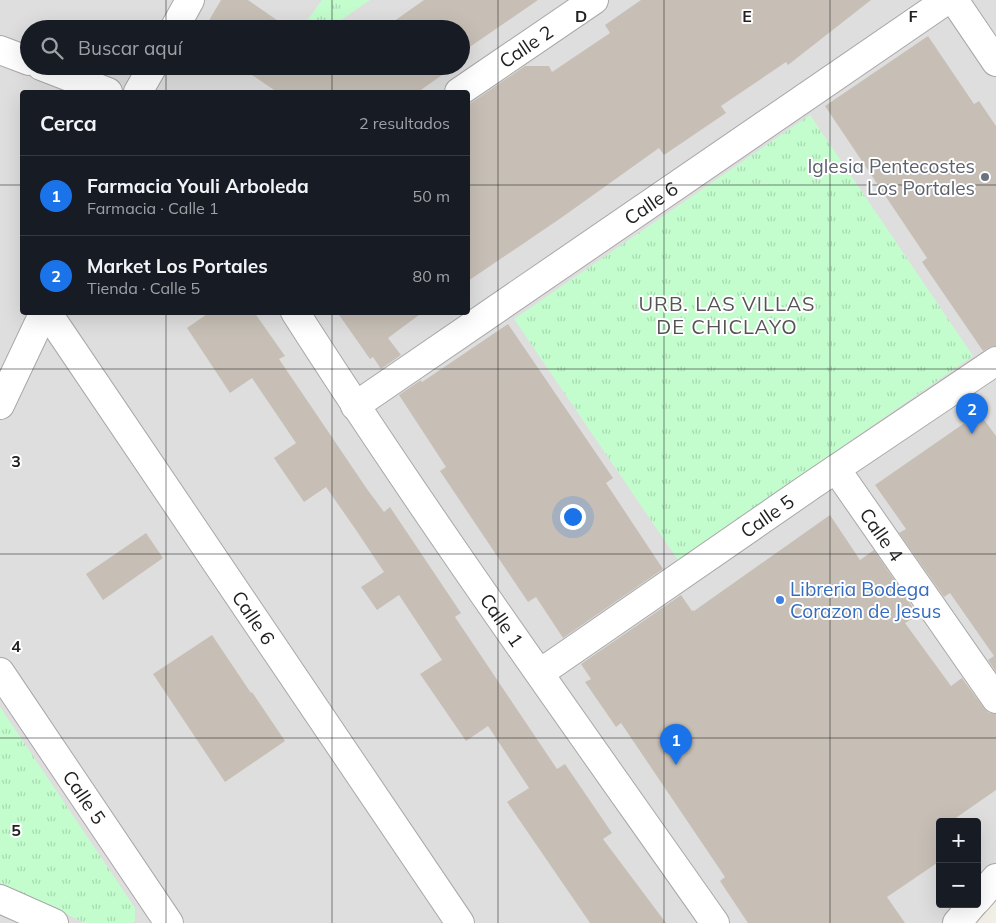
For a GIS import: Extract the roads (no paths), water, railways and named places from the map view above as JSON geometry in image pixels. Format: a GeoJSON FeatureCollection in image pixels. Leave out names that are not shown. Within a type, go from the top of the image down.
{"type":"FeatureCollection","features":[{"type":"Feature","properties":{"kind":"street"},"geometry":{"type":"LineString","coordinates":[[179,20],[190,0]]}},
{"type":"Feature","properties":{"kind":"street","name":"Calle 2"},"geometry":{"type":"LineString","coordinates":[[462,90],[594,0]]}},
{"type":"Feature","properties":{"kind":"street","name":"Calle 6"},"geometry":{"type":"LineString","coordinates":[[355,406],[947,0]]}},
{"type":"Feature","properties":{"kind":"street"},"geometry":{"type":"LineString","coordinates":[[954,0],[996,62]]}},
{"type":"Feature","properties":{"kind":"street"},"geometry":{"type":"LineString","coordinates":[[0,50],[20,58]]}},
{"type":"Feature","properties":{"kind":"street"},"geometry":{"type":"LineString","coordinates":[[64,75],[103,90]]}},
{"type":"Feature","properties":{"kind":"street"},"geometry":{"type":"LineString","coordinates":[[139,90],[148,75]]}},
{"type":"Feature","properties":{"kind":"street"},"geometry":{"type":"LineString","coordinates":[[0,406],[44,315]]}},
{"type":"Feature","properties":{"kind":"street","name":"Calle 6"},"geometry":{"type":"LineString","coordinates":[[47,315],[460,923]]}},
{"type":"Feature","properties":{"kind":"street","name":"Calle 1"},"geometry":{"type":"LineString","coordinates":[[297,315],[355,406],[715,923]]}},
{"type":"Feature","properties":{"kind":"street","name":"Calle 5"},"geometry":{"type":"LineString","coordinates":[[540,674],[836,469],[996,361]]}},
{"type":"Feature","properties":{"kind":"street","name":"Calle 4"},"geometry":{"type":"LineString","coordinates":[[836,469],[996,698]]}},
{"type":"Feature","properties":{"kind":"street","name":"Calle 5"},"geometry":{"type":"LineString","coordinates":[[0,672],[169,923]]}},
{"type":"Feature","properties":{"kind":"street"},"geometry":{"type":"LineString","coordinates":[[981,895],[996,878]]}},
{"type":"Feature","properties":{"kind":"street"},"geometry":{"type":"LineString","coordinates":[[0,899],[54,923]]}},
{"type":"Feature","properties":{"kind":"street"},"geometry":{"type":"LineString","coordinates":[[957,923],[970,908]]}},
{"type":"Feature","properties":{"kind":"place","name":"Iglesia Pentecostes Los Portales"},"geometry":{"type":"Point","coordinates":[985,177]}},
{"type":"Feature","properties":{"kind":"place","name":"Market Los Portales"},"geometry":{"type":"Point","coordinates":[972,434]}},
{"type":"Feature","properties":{"kind":"place","name":"Libreria Bodega Corazon de Jesus"},"geometry":{"type":"Point","coordinates":[780,600]}},
{"type":"Feature","properties":{"kind":"place","name":"Farmacia Youli Arboleda"},"geometry":{"type":"Point","coordinates":[676,765]}},
{"type":"Feature","properties":{"kind":"district","name":"URB. LAS VILLAS DE CHICLAYO"},"geometry":{"type":"Point","coordinates":[727,316]}}]}
